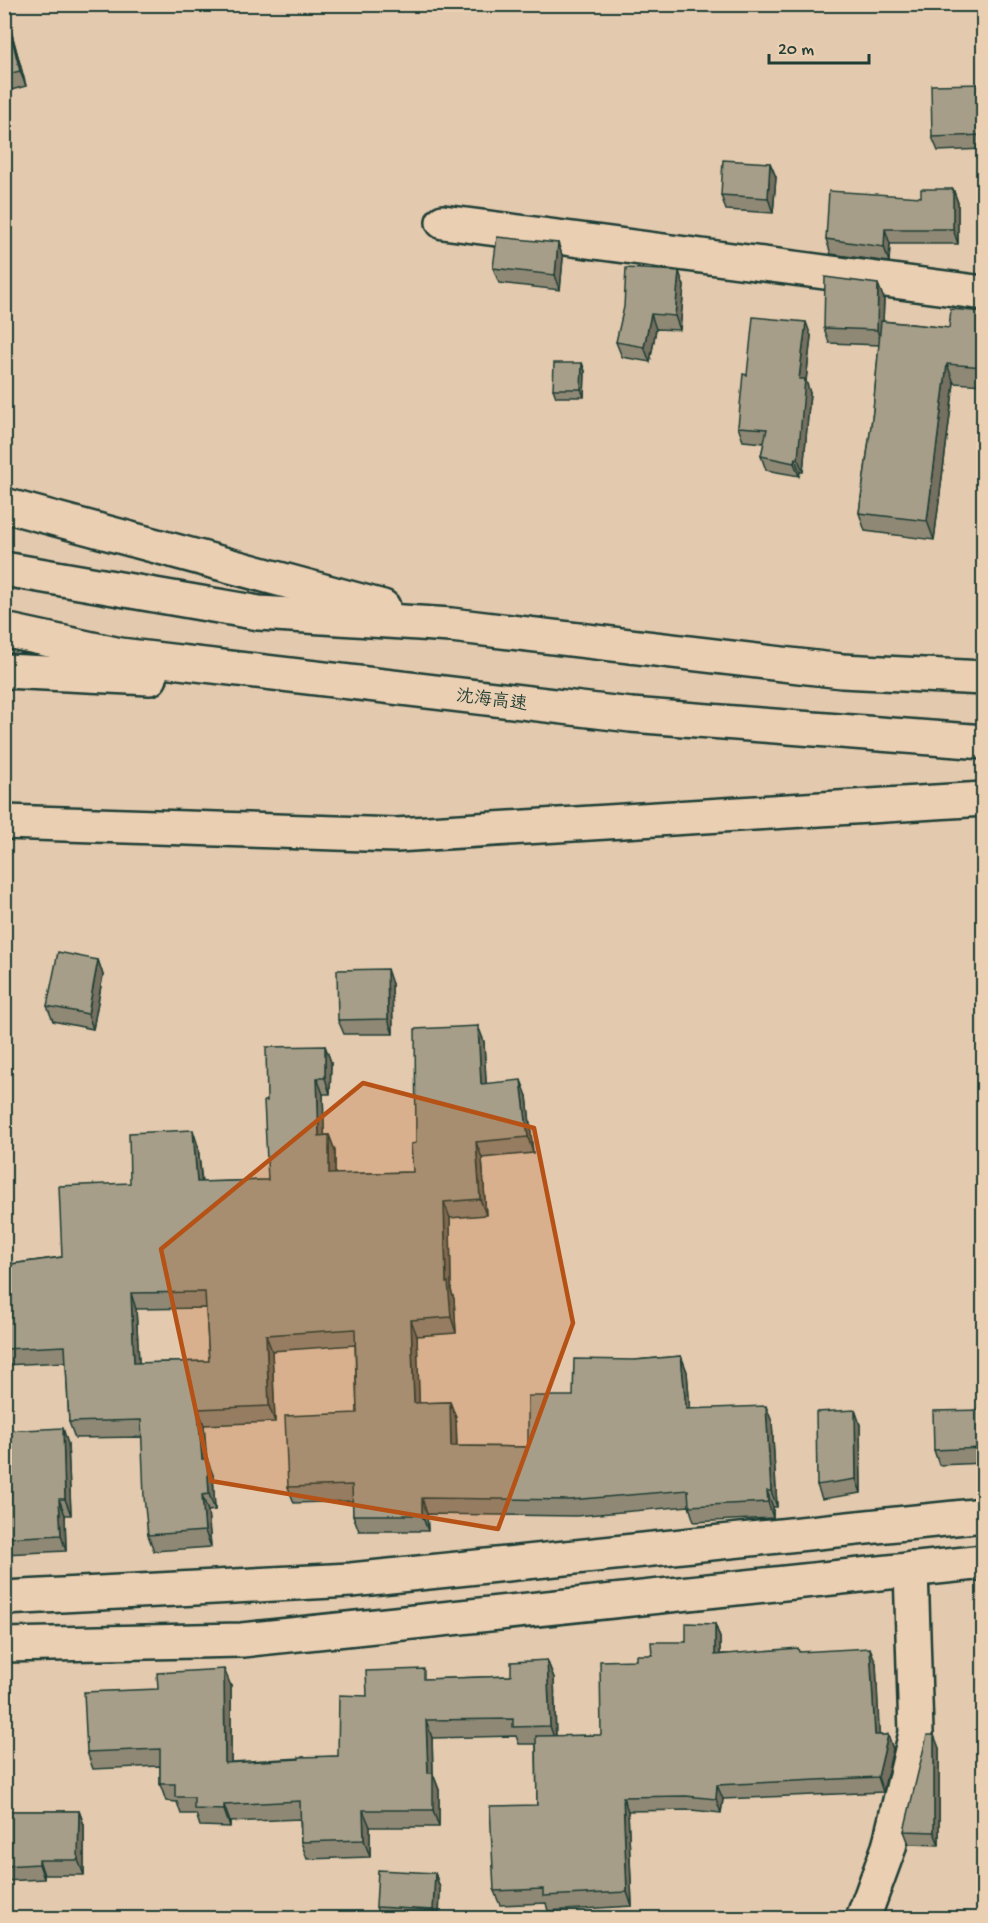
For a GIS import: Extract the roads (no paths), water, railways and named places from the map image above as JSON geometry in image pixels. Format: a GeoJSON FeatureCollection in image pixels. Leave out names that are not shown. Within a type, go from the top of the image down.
{"type":"FeatureCollection","features":[{"type":"Feature","properties":{"kind":"main road"},"geometry":{"type":"LineString","coordinates":[[443,222],[984,293]]}},
{"type":"Feature","properties":{"kind":"main road"},"geometry":{"type":"LineString","coordinates":[[4,505],[451,626]]}},
{"type":"Feature","properties":{"kind":"main road"},"geometry":{"type":"LineString","coordinates":[[4,569],[259,614],[451,626],[842,671],[984,678]]}},
{"type":"Feature","properties":{"kind":"main road","name":"沈海高速"},"geometry":{"type":"LineString","coordinates":[[4,630],[120,655],[631,715],[984,742]]}},
{"type":"Feature","properties":{"kind":"main road"},"geometry":{"type":"LineString","coordinates":[[4,670],[442,693]]}},
{"type":"Feature","properties":{"kind":"main road"},"geometry":{"type":"LineString","coordinates":[[4,822],[396,835],[984,799]]}},
{"type":"Feature","properties":{"kind":"main road"},"geometry":{"type":"LineString","coordinates":[[4,1598],[351,1580],[984,1515]]}},
{"type":"Feature","properties":{"kind":"main road"},"geometry":{"type":"LineString","coordinates":[[4,1645],[242,1640],[984,1562]]}},
{"type":"Feature","properties":{"kind":"main road"},"geometry":{"type":"LineString","coordinates":[[863,1918],[889,1847],[916,1733],[911,1569]]}}]}
